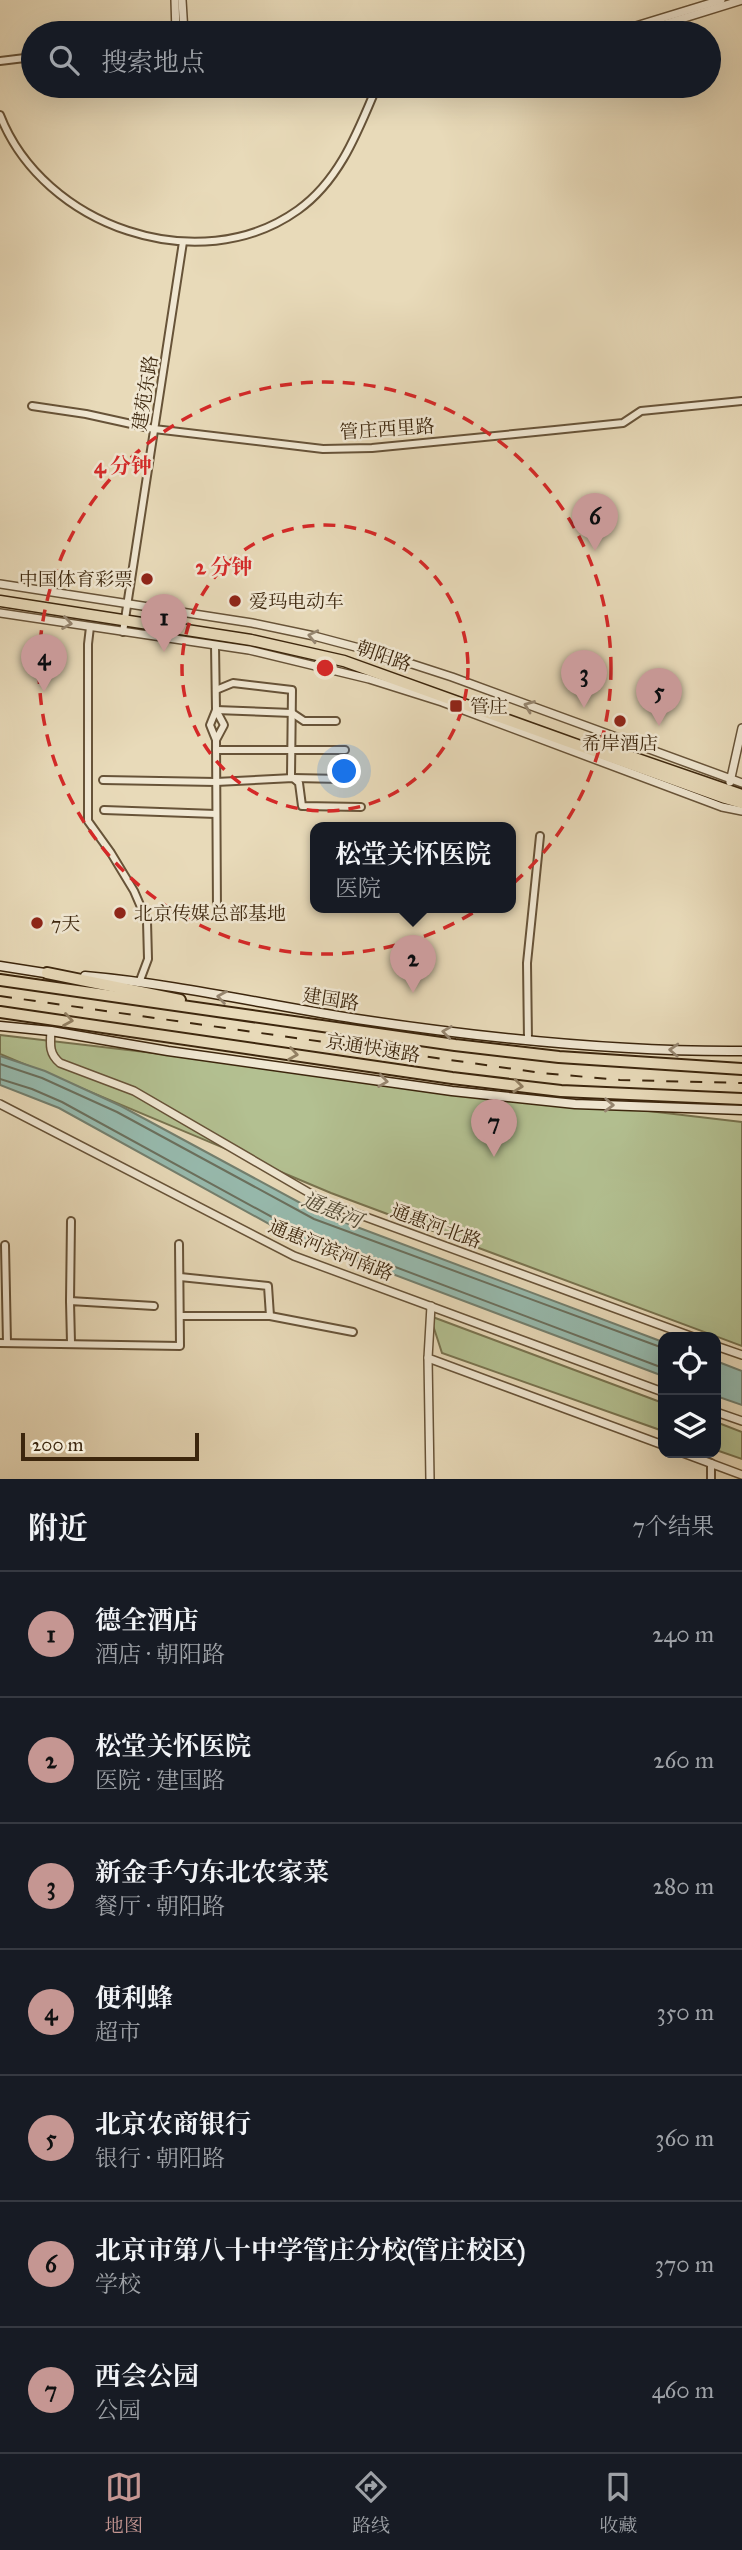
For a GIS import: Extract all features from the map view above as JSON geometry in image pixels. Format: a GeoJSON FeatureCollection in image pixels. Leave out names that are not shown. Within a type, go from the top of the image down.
{"type":"FeatureCollection","features":[{"type":"Feature","properties":{"kind":"highway","name":"朝阳路"},"geometry":{"type":"LineString","coordinates":[[0,595],[251,640],[344,661],[742,803]]}},
{"type":"Feature","properties":{"kind":"highway","name":"朝阳路"},"geometry":{"type":"LineString","coordinates":[[0,601],[125,618]]}},
{"type":"Feature","properties":{"kind":"highway","name":"朝阳路"},"geometry":{"type":"LineString","coordinates":[[725,799],[742,795]]}},
{"type":"Feature","properties":{"kind":"highway"},"geometry":{"type":"LineString","coordinates":[[47,973],[160,995],[244,1016]]}},
{"type":"Feature","properties":{"kind":"highway","name":"京通快速路"},"geometry":{"type":"LineString","coordinates":[[0,980],[455,1045],[559,1057],[697,1068],[742,1067]]}},
{"type":"Feature","properties":{"kind":"highway","name":"京通快速路"},"geometry":{"type":"LineString","coordinates":[[0,1012],[493,1083],[610,1094],[742,1099]]}},
{"type":"Feature","properties":{"kind":"main road","name":"建国路"},"geometry":{"type":"LineString","coordinates":[[0,966],[139,983],[456,1034],[695,1052],[742,1051]]}},
{"type":"Feature","properties":{"kind":"main road"},"geometry":{"type":"LineString","coordinates":[[0,1026],[51,1031],[167,1051],[452,1091],[575,1104],[742,1110]]}},
{"type":"Feature","properties":{"kind":"street"},"geometry":{"type":"LineString","coordinates":[[175,0],[176,21]]}},
{"type":"Feature","properties":{"kind":"street"},"geometry":{"type":"LineString","coordinates":[[183,0],[184,21]]}},
{"type":"Feature","properties":{"kind":"street"},"geometry":{"type":"LineString","coordinates":[[652,21],[721,0]]}},
{"type":"Feature","properties":{"kind":"street"},"geometry":{"type":"LineString","coordinates":[[675,21],[742,0]]}},
{"type":"Feature","properties":{"kind":"street"},"geometry":{"type":"LineString","coordinates":[[0,61],[21,58]]}},
{"type":"Feature","properties":{"kind":"street"},"geometry":{"type":"LineString","coordinates":[[0,115],[12,141],[29,164],[57,193],[108,223],[143,236],[183,242],[223,240],[257,232],[298,209],[326,183],[348,153],[372,98]]}},
{"type":"Feature","properties":{"kind":"street","name":"建苑东路"},"geometry":{"type":"LineString","coordinates":[[125,618],[183,242]]}},
{"type":"Feature","properties":{"kind":"street","name":"管庄西里路"},"geometry":{"type":"LineString","coordinates":[[32,406],[155,429],[323,449],[372,448],[623,423],[641,411],[742,401]]}},
{"type":"Feature","properties":{"kind":"street","name":"朝阳路"},"geometry":{"type":"LineString","coordinates":[[0,584],[215,645],[309,663],[369,679],[725,799],[742,811]]}},
{"type":"Feature","properties":{"kind":"street","name":"朝阳路"},"geometry":{"type":"LineString","coordinates":[[0,613],[90,627],[125,618],[253,624],[314,636],[452,677],[742,783]]}},
{"type":"Feature","properties":{"kind":"street"},"geometry":{"type":"LineString","coordinates":[[90,627],[88,821],[123,872],[147,921],[148,959],[139,983]]}},
{"type":"Feature","properties":{"kind":"street"},"geometry":{"type":"LineString","coordinates":[[215,645],[216,710],[210,725],[216,740],[217,912]]}},
{"type":"Feature","properties":{"kind":"street"},"geometry":{"type":"LineString","coordinates":[[216,690],[233,683],[292,690],[293,778],[299,783],[302,806],[361,807]]}},
{"type":"Feature","properties":{"kind":"street"},"geometry":{"type":"LineString","coordinates":[[216,710],[292,713],[304,721],[336,721]]}},
{"type":"Feature","properties":{"kind":"street"},"geometry":{"type":"LineString","coordinates":[[216,710],[224,725],[216,740]]}},
{"type":"Feature","properties":{"kind":"street"},"geometry":{"type":"LineString","coordinates":[[725,799],[742,728]]}},
{"type":"Feature","properties":{"kind":"street"},"geometry":{"type":"LineString","coordinates":[[216,750],[345,750]]}},
{"type":"Feature","properties":{"kind":"street"},"geometry":{"type":"LineString","coordinates":[[103,780],[216,782],[293,778],[343,779]]}},
{"type":"Feature","properties":{"kind":"street"},"geometry":{"type":"LineString","coordinates":[[104,810],[216,814]]}},
{"type":"Feature","properties":{"kind":"street"},"geometry":{"type":"LineString","coordinates":[[528,1040],[527,963],[540,836]]}},
{"type":"Feature","properties":{"kind":"street","name":"通惠河北路"},"geometry":{"type":"LineString","coordinates":[[51,1031],[50,1050],[53,1058],[60,1063],[135,1091],[325,1202],[679,1332]]}},
{"type":"Feature","properties":{"kind":"street","name":"通惠河滨河南路"},"geometry":{"type":"LineString","coordinates":[[0,1104],[295,1256],[658,1390]]}},
{"type":"Feature","properties":{"kind":"street"},"geometry":{"type":"LineString","coordinates":[[71,1221],[71,1343]]}},
{"type":"Feature","properties":{"kind":"street"},"geometry":{"type":"LineString","coordinates":[[5,1245],[3,1343],[180,1346],[179,1244]]}},
{"type":"Feature","properties":{"kind":"street"},"geometry":{"type":"LineString","coordinates":[[180,1278],[268,1286],[270,1316]]}},
{"type":"Feature","properties":{"kind":"street"},"geometry":{"type":"LineString","coordinates":[[70,1301],[154,1306]]}},
{"type":"Feature","properties":{"kind":"street"},"geometry":{"type":"LineString","coordinates":[[430,1479],[428,1358],[431,1306]]}},
{"type":"Feature","properties":{"kind":"street"},"geometry":{"type":"LineString","coordinates":[[181,1316],[270,1316],[353,1332]]}},
{"type":"Feature","properties":{"kind":"street"},"geometry":{"type":"LineString","coordinates":[[721,1348],[742,1355]]}},
{"type":"Feature","properties":{"kind":"street"},"geometry":{"type":"LineString","coordinates":[[428,1358],[658,1444]]}},
{"type":"Feature","properties":{"kind":"street"},"geometry":{"type":"LineString","coordinates":[[721,1414],[742,1421]]}},
{"type":"Feature","properties":{"kind":"street"},"geometry":{"type":"LineString","coordinates":[[697,1458],[742,1475]]}},
{"type":"Feature","properties":{"kind":"street"},"geometry":{"type":"LineString","coordinates":[[711,1463],[711,1479]]}},
{"type":"Feature","properties":{"kind":"green space"},"geometry":{"type":"Polygon","coordinates":[[[0,1035],[742,1122],[742,1346],[721,1338],[721,1332],[704,1332],[331,1193],[0,1054],[0,1035]]]}},
{"type":"Feature","properties":{"kind":"green space"},"geometry":{"type":"Polygon","coordinates":[[[430,1316],[658,1401],[658,1429],[442,1353],[430,1316]]]}},
{"type":"Feature","properties":{"kind":"green space"},"geometry":{"type":"Polygon","coordinates":[[[721,1424],[742,1432],[742,1459],[721,1452],[721,1424]]]}},
{"type":"Feature","properties":{"kind":"water"},"geometry":{"type":"Polygon","coordinates":[[[0,1056],[45,1071],[121,1106],[317,1212],[658,1340],[658,1374],[289,1235],[59,1108],[0,1085],[0,1056]]]}},
{"type":"Feature","properties":{"kind":"water"},"geometry":{"type":"Polygon","coordinates":[[[721,1363],[742,1371],[742,1405],[721,1398],[721,1363]]]}},
{"type":"Feature","properties":{"kind":"railway"},"geometry":{"type":"LineString","coordinates":[[0,996],[542,1073],[620,1080],[742,1083]]}},
{"type":"Feature","properties":{"kind":"place","name":"北京市第八十中学管庄分校(管庄校区)"},"geometry":{"type":"Point","coordinates":[595,551]}},
{"type":"Feature","properties":{"kind":"place","name":"中国体育彩票"},"geometry":{"type":"Point","coordinates":[147,579]}},
{"type":"Feature","properties":{"kind":"place","name":"爱玛电动车"},"geometry":{"type":"Point","coordinates":[235,601]}},
{"type":"Feature","properties":{"kind":"place","name":"德全酒店"},"geometry":{"type":"Point","coordinates":[164,652]}},
{"type":"Feature","properties":{"kind":"place","name":"便利蜂"},"geometry":{"type":"Point","coordinates":[44,692]}},
{"type":"Feature","properties":{"kind":"place","name":"管庄"},"geometry":{"type":"Point","coordinates":[456,706]}},
{"type":"Feature","properties":{"kind":"place","name":"新金手勺东北农家菜"},"geometry":{"type":"Point","coordinates":[584,708]}},
{"type":"Feature","properties":{"kind":"place","name":"希岸酒店"},"geometry":{"type":"Point","coordinates":[620,721]}},
{"type":"Feature","properties":{"kind":"place","name":"北京农商银行"},"geometry":{"type":"Point","coordinates":[659,726]}},
{"type":"Feature","properties":{"kind":"place","name":"北京传媒总部基地"},"geometry":{"type":"Point","coordinates":[120,913]}},
{"type":"Feature","properties":{"kind":"place","name":"7天"},"geometry":{"type":"Point","coordinates":[37,923]}},
{"type":"Feature","properties":{"kind":"place","name":"松堂关怀医院"},"geometry":{"type":"Point","coordinates":[413,993]}},
{"type":"Feature","properties":{"kind":"place","name":"西会公园"},"geometry":{"type":"Point","coordinates":[494,1157]}},
{"type":"Feature","properties":{"kind":"water label","name":"通惠河"},"geometry":{"type":"Point","coordinates":[332,1210]}}]}
